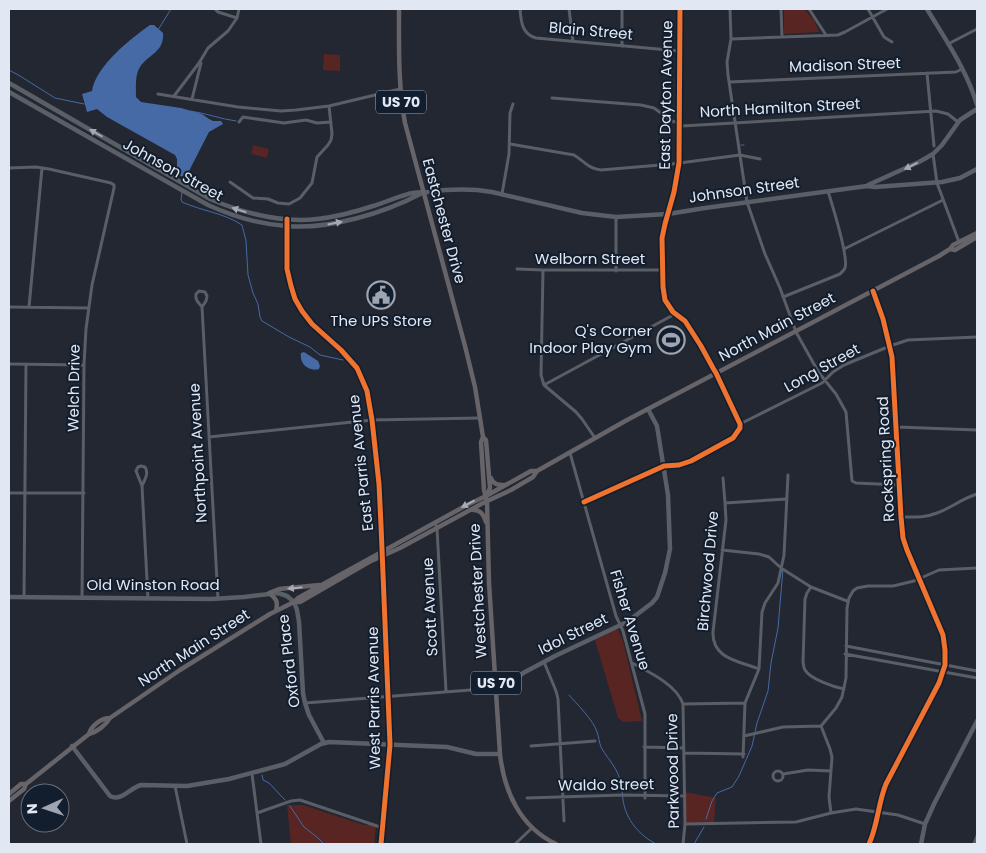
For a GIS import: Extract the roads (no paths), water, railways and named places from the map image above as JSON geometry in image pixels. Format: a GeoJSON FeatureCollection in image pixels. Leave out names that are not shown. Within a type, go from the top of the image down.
{"type":"FeatureCollection","features":[{"type":"Feature","properties":{"kind":"main road","name":"Eastchester Drive"},"geometry":{"type":"LineString","coordinates":[[399,9],[398,69],[405,123],[475,387],[483,437],[481,442],[486,496]]}},
{"type":"Feature","properties":{"kind":"main road","name":"North Main Street"},"geometry":{"type":"LineString","coordinates":[[950,250],[953,245],[977,232]]}},
{"type":"Feature","properties":{"kind":"main road","name":"North Main Street"},"geometry":{"type":"LineString","coordinates":[[27,783],[72,746],[91,732],[105,725],[110,718],[180,670],[322,584],[368,558],[383,554],[437,529],[533,477],[537,471],[648,409],[950,250],[955,250],[976,239]]}},
{"type":"Feature","properties":{"kind":"main road","name":"Eastchester Drive"},"geometry":{"type":"LineString","coordinates":[[483,437],[486,440],[489,468],[490,488],[486,496]]}},
{"type":"Feature","properties":{"kind":"main road"},"geometry":{"type":"LineString","coordinates":[[489,468],[492,482],[498,485],[506,484]]}},
{"type":"Feature","properties":{"kind":"main road","name":"North Main Street"},"geometry":{"type":"LineString","coordinates":[[294,602],[300,602],[435,522],[531,471],[537,471]]}},
{"type":"Feature","properties":{"kind":"main road","name":"Westchester Drive"},"geometry":{"type":"LineString","coordinates":[[486,496],[489,583],[500,754],[503,772],[509,793],[519,812],[532,828],[556,844]]}},
{"type":"Feature","properties":{"kind":"main road"},"geometry":{"type":"LineString","coordinates":[[469,511],[478,510],[483,514],[488,535]]}},
{"type":"Feature","properties":{"kind":"main road"},"geometry":{"type":"LineString","coordinates":[[269,593],[279,589],[322,584]]}},
{"type":"Feature","properties":{"kind":"main road"},"geometry":{"type":"LineString","coordinates":[[269,593],[276,598],[276,612]]}},
{"type":"Feature","properties":{"kind":"main road","name":"North Main Street"},"geometry":{"type":"LineString","coordinates":[[91,732],[104,718]]}},
{"type":"Feature","properties":{"kind":"main road"},"geometry":{"type":"LineString","coordinates":[[105,725],[104,718],[110,718]]}},
{"type":"Feature","properties":{"kind":"main road","name":"North Main Street"},"geometry":{"type":"LineString","coordinates":[[9,794],[20,785]]}},
{"type":"Feature","properties":{"kind":"main road"},"geometry":{"type":"LineString","coordinates":[[14,789],[15,796]]}},
{"type":"Feature","properties":{"kind":"main road","name":"North Main Street"},"geometry":{"type":"LineString","coordinates":[[9,801],[20,792]]}},
{"type":"Feature","properties":{"kind":"street"},"geometry":{"type":"LineString","coordinates":[[215,9],[218,12],[236,18]]}},
{"type":"Feature","properties":{"kind":"street"},"geometry":{"type":"LineString","coordinates":[[174,96],[208,48],[228,31],[239,9]]}},
{"type":"Feature","properties":{"kind":"street","name":"Blain Street"},"geometry":{"type":"LineString","coordinates":[[520,9],[522,26],[532,36],[680,51]]}},
{"type":"Feature","properties":{"kind":"street"},"geometry":{"type":"LineString","coordinates":[[569,9],[573,41]]}},
{"type":"Feature","properties":{"kind":"street"},"geometry":{"type":"LineString","coordinates":[[622,9],[622,46]]}},
{"type":"Feature","properties":{"kind":"street","name":"East Dayton Avenue"},"geometry":{"type":"LineString","coordinates":[[680,9],[678,163],[674,192],[662,238],[663,287],[665,300],[673,312],[685,321],[701,346],[740,424]]}},
{"type":"Feature","properties":{"kind":"street"},"geometry":{"type":"LineString","coordinates":[[730,9],[731,39],[727,62],[729,82],[747,202],[764,254],[784,297],[796,332],[819,373],[841,402],[846,412],[852,479],[854,483],[899,485]]}},
{"type":"Feature","properties":{"kind":"street"},"geometry":{"type":"LineString","coordinates":[[781,9],[782,37]]}},
{"type":"Feature","properties":{"kind":"street"},"geometry":{"type":"LineString","coordinates":[[809,9],[826,35]]}},
{"type":"Feature","properties":{"kind":"street"},"geometry":{"type":"LineString","coordinates":[[868,9],[884,37],[892,42]]}},
{"type":"Feature","properties":{"kind":"street"},"geometry":{"type":"LineString","coordinates":[[731,39],[838,35],[887,9]]}},
{"type":"Feature","properties":{"kind":"street"},"geometry":{"type":"LineString","coordinates":[[927,9],[962,69],[977,105]]}},
{"type":"Feature","properties":{"kind":"street"},"geometry":{"type":"LineString","coordinates":[[948,44],[977,30]]}},
{"type":"Feature","properties":{"kind":"street"},"geometry":{"type":"LineString","coordinates":[[192,99],[202,59]]}},
{"type":"Feature","properties":{"kind":"street","name":"Madison Street"},"geometry":{"type":"LineString","coordinates":[[729,82],[956,72],[962,69]]}},
{"type":"Feature","properties":{"kind":"street"},"geometry":{"type":"LineString","coordinates":[[927,73],[934,146]]}},
{"type":"Feature","properties":{"kind":"street","name":"Johnson Street"},"geometry":{"type":"LineString","coordinates":[[9,83],[210,199],[248,212],[287,219],[327,218],[361,210],[405,194],[465,189],[484,190],[582,213],[616,217],[668,214],[867,186],[937,183],[960,178],[977,169]]}},
{"type":"Feature","properties":{"kind":"street"},"geometry":{"type":"LineString","coordinates":[[158,94],[238,107],[281,111],[313,109],[400,89]]}},
{"type":"Feature","properties":{"kind":"street","name":"Johnson Street"},"geometry":{"type":"LineString","coordinates":[[9,92],[208,205],[238,216],[286,226],[312,226],[346,221],[390,208],[423,192]]}},
{"type":"Feature","properties":{"kind":"street","name":"North Hamilton Street"},"geometry":{"type":"LineString","coordinates":[[552,98],[641,105],[654,108],[682,126],[931,112],[943,112],[958,122]]}},
{"type":"Feature","properties":{"kind":"street"},"geometry":{"type":"LineString","coordinates":[[502,194],[508,165],[510,113],[513,104]]}},
{"type":"Feature","properties":{"kind":"street"},"geometry":{"type":"LineString","coordinates":[[230,182],[253,198],[268,199],[285,204],[296,201],[312,183],[317,157],[331,140],[329,106]]}},
{"type":"Feature","properties":{"kind":"street"},"geometry":{"type":"LineString","coordinates":[[867,186],[894,175],[933,154],[942,145],[958,122],[977,108]]}},
{"type":"Feature","properties":{"kind":"street"},"geometry":{"type":"LineString","coordinates":[[239,122],[243,117],[279,122],[306,120],[317,123],[331,122]]}},
{"type":"Feature","properties":{"kind":"street"},"geometry":{"type":"LineString","coordinates":[[510,144],[574,155],[588,166],[601,170],[740,155],[760,159]]}},
{"type":"Feature","properties":{"kind":"street"},"geometry":{"type":"LineString","coordinates":[[933,154],[937,183],[959,242]]}},
{"type":"Feature","properties":{"kind":"street"},"geometry":{"type":"LineString","coordinates":[[9,168],[42,168],[30,307]]}},
{"type":"Feature","properties":{"kind":"street","name":"Welch Drive"},"geometry":{"type":"LineString","coordinates":[[42,168],[114,185],[88,308],[84,364],[82,598]]}},
{"type":"Feature","properties":{"kind":"street"},"geometry":{"type":"LineString","coordinates":[[970,173],[977,174]]}},
{"type":"Feature","properties":{"kind":"street"},"geometry":{"type":"LineString","coordinates":[[888,185],[888,180],[894,175]]}},
{"type":"Feature","properties":{"kind":"street"},"geometry":{"type":"LineString","coordinates":[[784,297],[840,274],[844,269],[844,249],[828,191]]}},
{"type":"Feature","properties":{"kind":"street"},"geometry":{"type":"LineString","coordinates":[[844,249],[943,200]]}},
{"type":"Feature","properties":{"kind":"street"},"geometry":{"type":"LineString","coordinates":[[616,217],[616,270]]}},
{"type":"Feature","properties":{"kind":"street","name":"East Parris Avenue"},"geometry":{"type":"LineString","coordinates":[[287,219],[287,269],[295,299],[312,324],[341,350],[357,368],[367,391],[379,484],[383,554]]}},
{"type":"Feature","properties":{"kind":"street","name":"Welborn Street"},"geometry":{"type":"LineString","coordinates":[[517,269],[662,270]]}},
{"type":"Feature","properties":{"kind":"street"},"geometry":{"type":"LineString","coordinates":[[543,270],[541,375],[544,385],[576,412],[595,438]]}},
{"type":"Feature","properties":{"kind":"street","name":"Northpoint Avenue"},"geometry":{"type":"LineString","coordinates":[[202,306],[208,296],[205,292],[201,291],[196,294],[196,298],[202,306],[218,599]]}},
{"type":"Feature","properties":{"kind":"street","name":"Rockspring Road"},"geometry":{"type":"LineString","coordinates":[[869,844],[874,832],[886,784],[939,684],[945,665],[943,635],[906,550],[903,538],[900,517],[893,368],[883,319],[873,291]]}},
{"type":"Feature","properties":{"kind":"street"},"geometry":{"type":"LineString","coordinates":[[9,307],[88,308]]}},
{"type":"Feature","properties":{"kind":"street"},"geometry":{"type":"LineString","coordinates":[[544,385],[676,314]]}},
{"type":"Feature","properties":{"kind":"street","name":"Long Street"},"geometry":{"type":"LineString","coordinates":[[740,424],[822,383],[844,365],[890,346],[908,340],[977,336]]}},
{"type":"Feature","properties":{"kind":"street"},"geometry":{"type":"LineString","coordinates":[[9,364],[84,364]]}},
{"type":"Feature","properties":{"kind":"street"},"geometry":{"type":"LineString","coordinates":[[24,597],[26,364]]}},
{"type":"Feature","properties":{"kind":"street","name":"Idol Street"},"geometry":{"type":"LineString","coordinates":[[305,703],[496,688],[620,625],[652,603],[657,597],[665,573],[670,549],[668,495],[664,466],[657,426],[648,409]]}},
{"type":"Feature","properties":{"kind":"street"},"geometry":{"type":"LineString","coordinates":[[209,437],[372,420],[481,418]]}},
{"type":"Feature","properties":{"kind":"street"},"geometry":{"type":"LineString","coordinates":[[584,502],[664,466],[679,465],[691,461],[735,437],[740,424]]}},
{"type":"Feature","properties":{"kind":"street"},"geometry":{"type":"LineString","coordinates":[[896,428],[917,427],[977,430]]}},
{"type":"Feature","properties":{"kind":"street","name":"Fisher Avenue"},"geometry":{"type":"LineString","coordinates":[[570,452],[616,616],[632,663],[645,714],[645,797]]}},
{"type":"Feature","properties":{"kind":"street"},"geometry":{"type":"LineString","coordinates":[[142,486],[147,472],[141,466],[136,471],[142,486],[148,599]]}},
{"type":"Feature","properties":{"kind":"street"},"geometry":{"type":"LineString","coordinates":[[684,752],[744,755],[745,703],[759,669],[762,612],[765,602],[778,583],[784,555],[788,475]]}},
{"type":"Feature","properties":{"kind":"street","name":"Birchwood Drive"},"geometry":{"type":"LineString","coordinates":[[722,478],[726,520],[713,632],[715,646],[724,656],[759,669]]}},
{"type":"Feature","properties":{"kind":"street"},"geometry":{"type":"LineString","coordinates":[[9,493],[84,493]]}},
{"type":"Feature","properties":{"kind":"street"},"geometry":{"type":"LineString","coordinates":[[900,517],[930,515],[977,494]]}},
{"type":"Feature","properties":{"kind":"street"},"geometry":{"type":"LineString","coordinates":[[725,503],[787,499]]}},
{"type":"Feature","properties":{"kind":"street","name":"Scott Avenue"},"geometry":{"type":"LineString","coordinates":[[435,522],[437,529],[446,692]]}},
{"type":"Feature","properties":{"kind":"street"},"geometry":{"type":"LineString","coordinates":[[722,550],[769,557],[781,568],[811,586],[847,601]]}},
{"type":"Feature","properties":{"kind":"street","name":"West Parris Avenue"},"geometry":{"type":"LineString","coordinates":[[381,844],[390,745],[383,554]]}},
{"type":"Feature","properties":{"kind":"street"},"geometry":{"type":"LineString","coordinates":[[744,736],[783,727],[821,726],[836,708],[842,697],[846,678],[847,601],[853,591],[863,587],[893,586],[919,579],[939,570],[977,568]]}},
{"type":"Feature","properties":{"kind":"street"},"geometry":{"type":"LineString","coordinates":[[811,586],[805,599],[803,662],[805,669],[809,675],[820,681],[844,689]]}},
{"type":"Feature","properties":{"kind":"street","name":"Old Winston Road"},"geometry":{"type":"LineString","coordinates":[[9,597],[218,599],[269,593],[282,594],[294,602]]}},
{"type":"Feature","properties":{"kind":"street","name":"Oxford Place"},"geometry":{"type":"LineString","coordinates":[[294,602],[299,622],[305,703],[309,715],[324,743]]}},
{"type":"Feature","properties":{"kind":"street"},"geometry":{"type":"LineString","coordinates":[[846,646],[977,671]]}},
{"type":"Feature","properties":{"kind":"street"},"geometry":{"type":"LineString","coordinates":[[845,654],[977,678]]}},
{"type":"Feature","properties":{"kind":"street"},"geometry":{"type":"LineString","coordinates":[[544,662],[557,695],[564,821]]}},
{"type":"Feature","properties":{"kind":"street","name":"Parkwood Drive"},"geometry":{"type":"LineString","coordinates":[[632,663],[663,681],[682,700],[685,796],[683,844]]}},
{"type":"Feature","properties":{"kind":"street"},"geometry":{"type":"LineString","coordinates":[[683,704],[745,703]]}},
{"type":"Feature","properties":{"kind":"street"},"geometry":{"type":"LineString","coordinates":[[921,844],[925,824],[934,804],[977,720]]}},
{"type":"Feature","properties":{"kind":"street"},"geometry":{"type":"LineString","coordinates":[[821,726],[830,749],[832,764],[829,797],[831,813]]}},
{"type":"Feature","properties":{"kind":"street"},"geometry":{"type":"LineString","coordinates":[[531,746],[595,741]]}},
{"type":"Feature","properties":{"kind":"street"},"geometry":{"type":"LineString","coordinates":[[72,746],[110,796],[115,798],[120,798],[133,788],[141,785],[175,786],[211,783],[252,774],[285,764],[324,743],[341,742],[447,747],[482,755],[500,754]]}},
{"type":"Feature","properties":{"kind":"street"},"geometry":{"type":"LineString","coordinates":[[644,747],[684,748]]}},
{"type":"Feature","properties":{"kind":"street"},"geometry":{"type":"LineString","coordinates":[[783,774],[808,770],[831,771]]}},
{"type":"Feature","properties":{"kind":"street"},"geometry":{"type":"LineString","coordinates":[[252,774],[261,844]]}},
{"type":"Feature","properties":{"kind":"street"},"geometry":{"type":"LineString","coordinates":[[175,786],[187,844]]}},
{"type":"Feature","properties":{"kind":"street","name":"Waldo Street"},"geometry":{"type":"LineString","coordinates":[[527,798],[563,796],[685,796]]}},
{"type":"Feature","properties":{"kind":"street"},"geometry":{"type":"LineString","coordinates":[[257,813],[291,801],[300,800],[382,828]]}},
{"type":"Feature","properties":{"kind":"street"},"geometry":{"type":"LineString","coordinates":[[685,824],[796,822],[856,809],[898,815],[925,824]]}},
{"type":"Feature","properties":{"kind":"street"},"geometry":{"type":"LineString","coordinates":[[515,844],[532,828]]}},
{"type":"Feature","properties":{"kind":"street"},"geometry":{"type":"LineString","coordinates":[[974,844],[977,836]]}},
{"type":"Feature","properties":{"kind":"water"},"geometry":{"type":"Polygon","coordinates":[[[150,25],[154,25],[163,33],[163,40],[158,49],[139,69],[136,79],[136,97],[141,102],[181,108],[202,114],[213,121],[221,121],[223,124],[209,132],[190,169],[187,179],[177,174],[177,159],[175,155],[107,117],[97,109],[87,112],[82,94],[92,91],[100,72],[107,63],[124,45],[150,25]]]}},
{"type":"Feature","properties":{"kind":"water"},"geometry":{"type":"Polygon","coordinates":[[[304,352],[318,361],[319,369],[308,368],[303,364],[301,353],[304,352]]]}},
{"type":"Feature","properties":{"kind":"waterway"},"geometry":{"type":"LineString","coordinates":[[158,30],[171,9]]}},
{"type":"Feature","properties":{"kind":"waterway"},"geometry":{"type":"LineString","coordinates":[[9,70],[55,98],[84,104]]}},
{"type":"Feature","properties":{"kind":"waterway"},"geometry":{"type":"LineString","coordinates":[[190,111],[236,121]]}},
{"type":"Feature","properties":{"kind":"waterway"},"geometry":{"type":"LineString","coordinates":[[182,192],[182,202],[228,218],[242,225],[246,241],[248,275],[262,321],[310,347],[320,355],[343,360]]}},
{"type":"Feature","properties":{"kind":"waterway"},"geometry":{"type":"LineString","coordinates":[[706,819],[717,793],[732,787],[739,776],[752,746],[757,723],[768,691],[778,628],[783,569]]}},
{"type":"Feature","properties":{"kind":"waterway"},"geometry":{"type":"LineString","coordinates":[[569,695],[592,723],[598,734],[601,747],[618,773],[623,800],[630,820],[644,836],[656,844]]}},
{"type":"Feature","properties":{"kind":"waterway"},"geometry":{"type":"LineString","coordinates":[[262,775],[263,780],[269,783],[285,800]]}},
{"type":"Feature","properties":{"kind":"waterway"},"geometry":{"type":"LineString","coordinates":[[290,806],[304,827],[324,844]]}},
{"type":"Feature","properties":{"kind":"waterway"},"geometry":{"type":"LineString","coordinates":[[694,844],[704,827]]}},
{"type":"Feature","properties":{"kind":"place","name":"The UPS Store"},"geometry":{"type":"Point","coordinates":[381,295]}},
{"type":"Feature","properties":{"kind":"place","name":"Q's Corner Indoor Play Gym"},"geometry":{"type":"Point","coordinates":[671,340]}}]}
